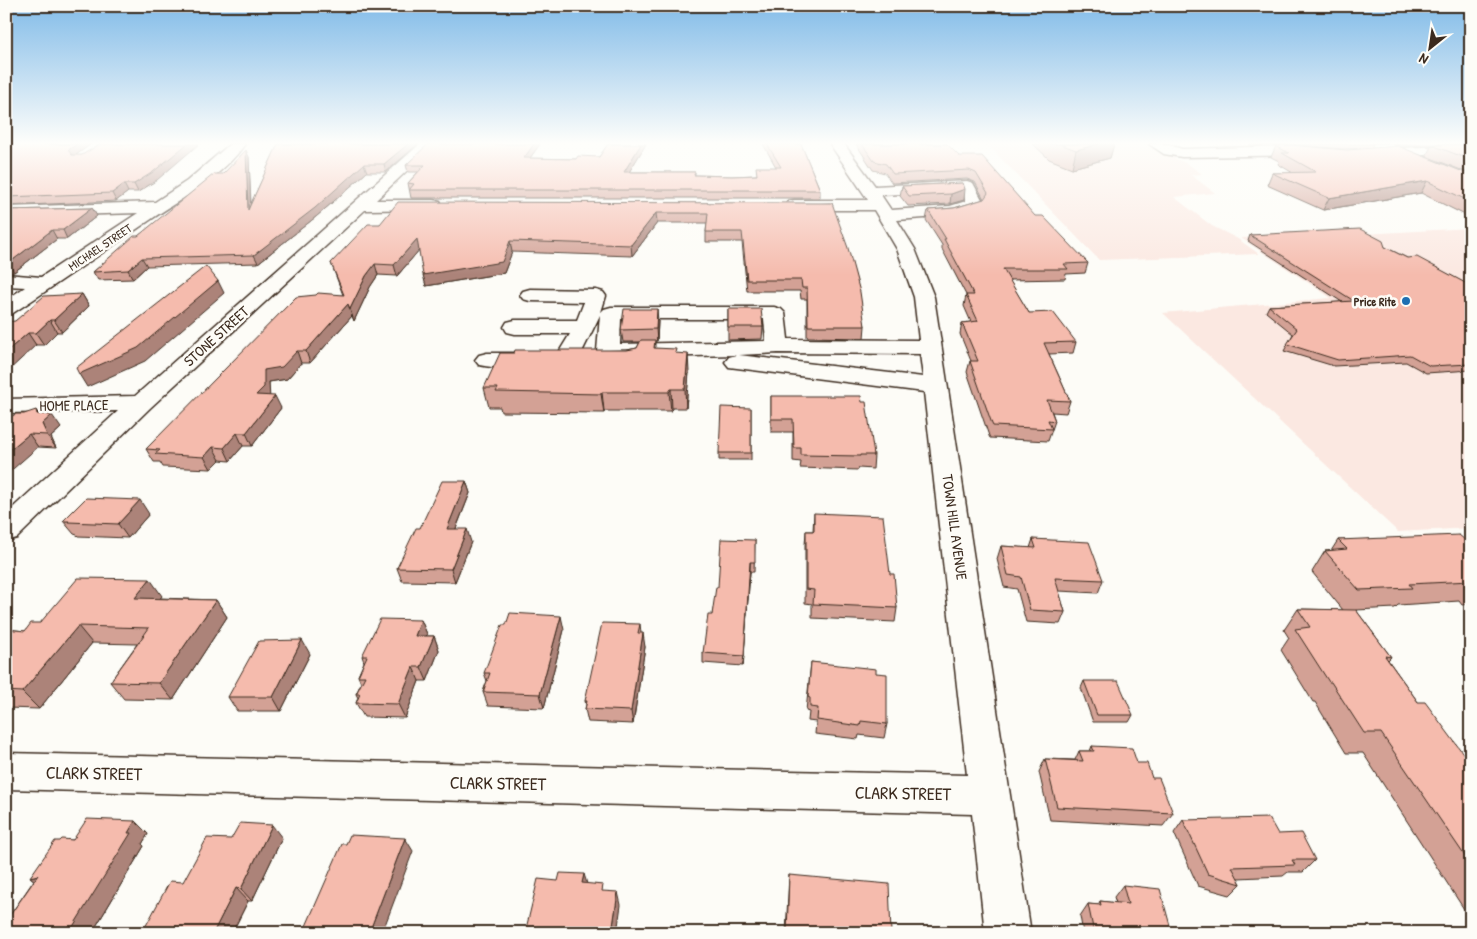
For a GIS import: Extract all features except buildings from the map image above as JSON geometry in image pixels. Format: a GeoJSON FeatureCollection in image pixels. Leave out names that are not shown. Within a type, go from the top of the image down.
{"type":"FeatureCollection","features":[{"type":"Feature","properties":{"kind":"street","name":"MICHAEL STREET"},"geometry":{"type":"LineString","coordinates":[[6,309],[185,188]]}},
{"type":"Feature","properties":{"kind":"street","name":"STONE STREET"},"geometry":{"type":"LineString","coordinates":[[6,531],[141,403],[380,188]]}},
{"type":"Feature","properties":{"kind":"street","name":"TOWN HILL AVENUE"},"geometry":{"type":"LineString","coordinates":[[867,188],[906,249],[924,297],[1008,933]]}},
{"type":"Feature","properties":{"kind":"street"},"geometry":{"type":"LineString","coordinates":[[780,205],[879,204]]}},
{"type":"Feature","properties":{"kind":"street"},"geometry":{"type":"LineString","coordinates":[[361,205],[451,205]]}},
{"type":"Feature","properties":{"kind":"street"},"geometry":{"type":"LineString","coordinates":[[6,212],[159,207]]}},
{"type":"Feature","properties":{"kind":"street"},"geometry":{"type":"LineString","coordinates":[[6,280],[46,283]]}},
{"type":"Feature","properties":{"kind":"street"},"geometry":{"type":"LineString","coordinates":[[530,295],[596,296],[584,327],[566,360]]}},
{"type":"Feature","properties":{"kind":"street"},"geometry":{"type":"LineString","coordinates":[[778,346],[774,313],[612,314],[608,351],[767,348],[778,346],[931,347]]}},
{"type":"Feature","properties":{"kind":"street"},"geometry":{"type":"LineString","coordinates":[[515,326],[584,327]]}},
{"type":"Feature","properties":{"kind":"street"},"geometry":{"type":"LineString","coordinates":[[486,360],[721,360],[936,386]]}},
{"type":"Feature","properties":{"kind":"street","name":"HOME PLACE"},"geometry":{"type":"LineString","coordinates":[[6,406],[141,403]]}},
{"type":"Feature","properties":{"kind":"street","name":"CLARK STREET"},"geometry":{"type":"LineString","coordinates":[[6,771],[991,795]]}},
{"type":"Feature","properties":{"kind":"shaded area"},"geometry":{"type":"Polygon","coordinates":[[[1029,188],[1208,188],[1215,193],[1174,197],[1212,226],[1238,239],[1259,254],[1099,260],[1029,188]]]}},
{"type":"Feature","properties":{"kind":"shaded area"},"geometry":{"type":"Polygon","coordinates":[[[1471,228],[1471,528],[1398,532],[1163,313],[1331,298],[1241,238],[1356,231],[1363,234],[1471,228]]]}},
{"type":"Feature","properties":{"kind":"place","name":"Price Rite"},"geometry":{"type":"Point","coordinates":[1406,301]}}]}
